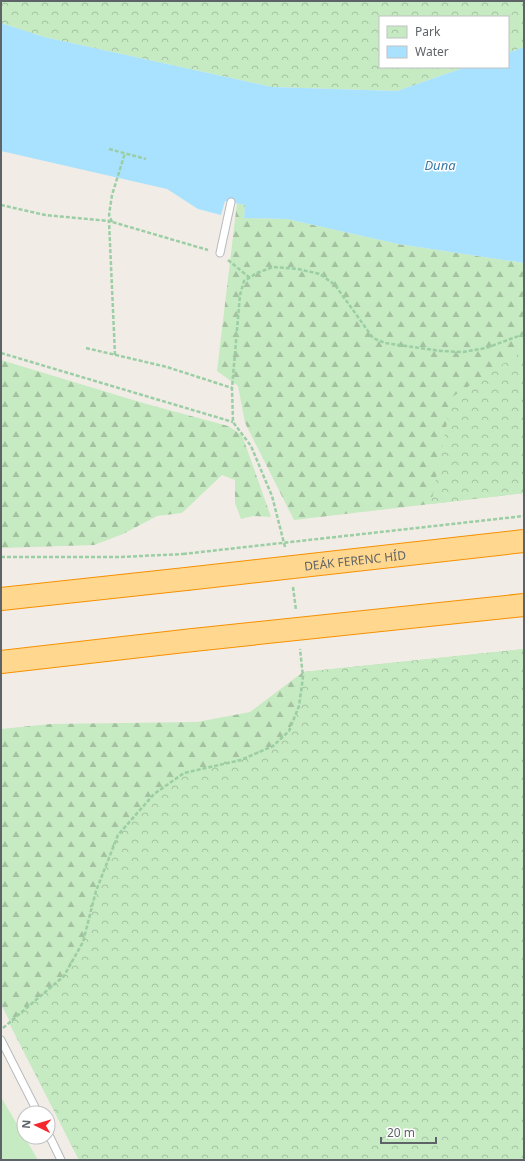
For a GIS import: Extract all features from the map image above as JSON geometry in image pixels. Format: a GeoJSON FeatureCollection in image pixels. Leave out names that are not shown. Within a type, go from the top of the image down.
{"type":"FeatureCollection","features":[{"type":"Feature","properties":{"kind":"highway","name":"DEÁK FERENC HÍD"},"geometry":{"type":"LineString","coordinates":[[1,599],[524,541]]}},
{"type":"Feature","properties":{"kind":"highway"},"geometry":{"type":"LineString","coordinates":[[1,662],[524,605]]}},
{"type":"Feature","properties":{"kind":"lane"},"geometry":{"type":"LineString","coordinates":[[220,253],[231,202]]}},
{"type":"Feature","properties":{"kind":"lane"},"geometry":{"type":"LineString","coordinates":[[1,1040],[34,1105]]}},
{"type":"Feature","properties":{"kind":"lane"},"geometry":{"type":"LineString","coordinates":[[54,1145],[62,1160]]}},
{"type":"Feature","properties":{"kind":"path"},"geometry":{"type":"LineString","coordinates":[[109,149],[146,159]]}},
{"type":"Feature","properties":{"kind":"path"},"geometry":{"type":"LineString","coordinates":[[115,355],[111,222],[109,215],[112,195],[125,153]]}},
{"type":"Feature","properties":{"kind":"path"},"geometry":{"type":"LineString","coordinates":[[1,205],[45,215],[111,222],[220,253],[250,278]]}},
{"type":"Feature","properties":{"kind":"path"},"geometry":{"type":"LineString","coordinates":[[286,552],[272,496],[251,446],[233,422],[232,388],[240,295],[244,281],[257,273],[273,267],[298,269],[320,274],[335,285],[373,338],[385,343],[412,348],[463,352],[486,348],[524,334]]}},
{"type":"Feature","properties":{"kind":"path"},"geometry":{"type":"LineString","coordinates":[[86,348],[167,367],[232,388]]}},
{"type":"Feature","properties":{"kind":"path"},"geometry":{"type":"LineString","coordinates":[[1,353],[233,422]]}},
{"type":"Feature","properties":{"kind":"path"},"geometry":{"type":"LineString","coordinates":[[1,557],[120,557],[183,554],[524,516]]}},
{"type":"Feature","properties":{"kind":"path"},"geometry":{"type":"LineString","coordinates":[[292,583],[297,613]]}},
{"type":"Feature","properties":{"kind":"path"},"geometry":{"type":"LineString","coordinates":[[1,1030],[64,976],[83,942],[96,891],[118,835],[154,794],[184,773],[241,760],[273,746],[289,731],[299,706],[303,677],[300,642]]}},
{"type":"Feature","properties":{"kind":"green space"},"geometry":{"type":"Polygon","coordinates":[[[1,1],[524,1],[524,47],[509,53],[509,16],[379,16],[379,68],[463,68],[397,91],[272,87],[44,37],[1,23],[1,1]]]}},
{"type":"Feature","properties":{"kind":"green space"},"geometry":{"type":"Polygon","coordinates":[[[237,203],[245,205],[244,218],[287,219],[398,244],[524,263],[524,493],[294,520],[245,423],[238,386],[217,371],[237,203]]]}},
{"type":"Feature","properties":{"kind":"green space"},"geometry":{"type":"Polygon","coordinates":[[[524,350],[524,493],[431,504],[452,397],[524,350]]]}},
{"type":"Feature","properties":{"kind":"green space"},"geometry":{"type":"Polygon","coordinates":[[[1,360],[143,403],[228,426],[242,435],[271,517],[253,516],[241,519],[235,503],[235,480],[222,475],[182,513],[157,516],[123,534],[94,545],[1,548],[1,360]]]}},
{"type":"Feature","properties":{"kind":"green space"},"geometry":{"type":"Polygon","coordinates":[[[524,649],[524,1160],[79,1160],[56,1114],[56,1105],[52,1105],[1,1004],[1,729],[50,724],[197,722],[250,712],[303,672],[524,649]]]}},
{"type":"Feature","properties":{"kind":"green space"},"geometry":{"type":"Polygon","coordinates":[[[524,649],[524,1160],[79,1160],[56,1115],[56,1105],[51,1105],[9,1023],[64,976],[83,942],[96,891],[118,835],[154,794],[184,773],[241,760],[273,746],[289,731],[299,706],[303,672],[524,649]]]}},
{"type":"Feature","properties":{"kind":"green space"},"geometry":{"type":"Polygon","coordinates":[[[1,1097],[16,1123],[16,1145],[29,1145],[38,1160],[1,1160],[1,1097]]]}},
{"type":"Feature","properties":{"kind":"water","name":"Duna"},"geometry":{"type":"Polygon","coordinates":[[[1,23],[44,37],[272,87],[397,91],[463,68],[509,68],[509,53],[524,47],[524,263],[398,244],[287,219],[244,218],[245,205],[225,201],[221,215],[198,209],[167,189],[1,151],[1,23]]]}}]}
